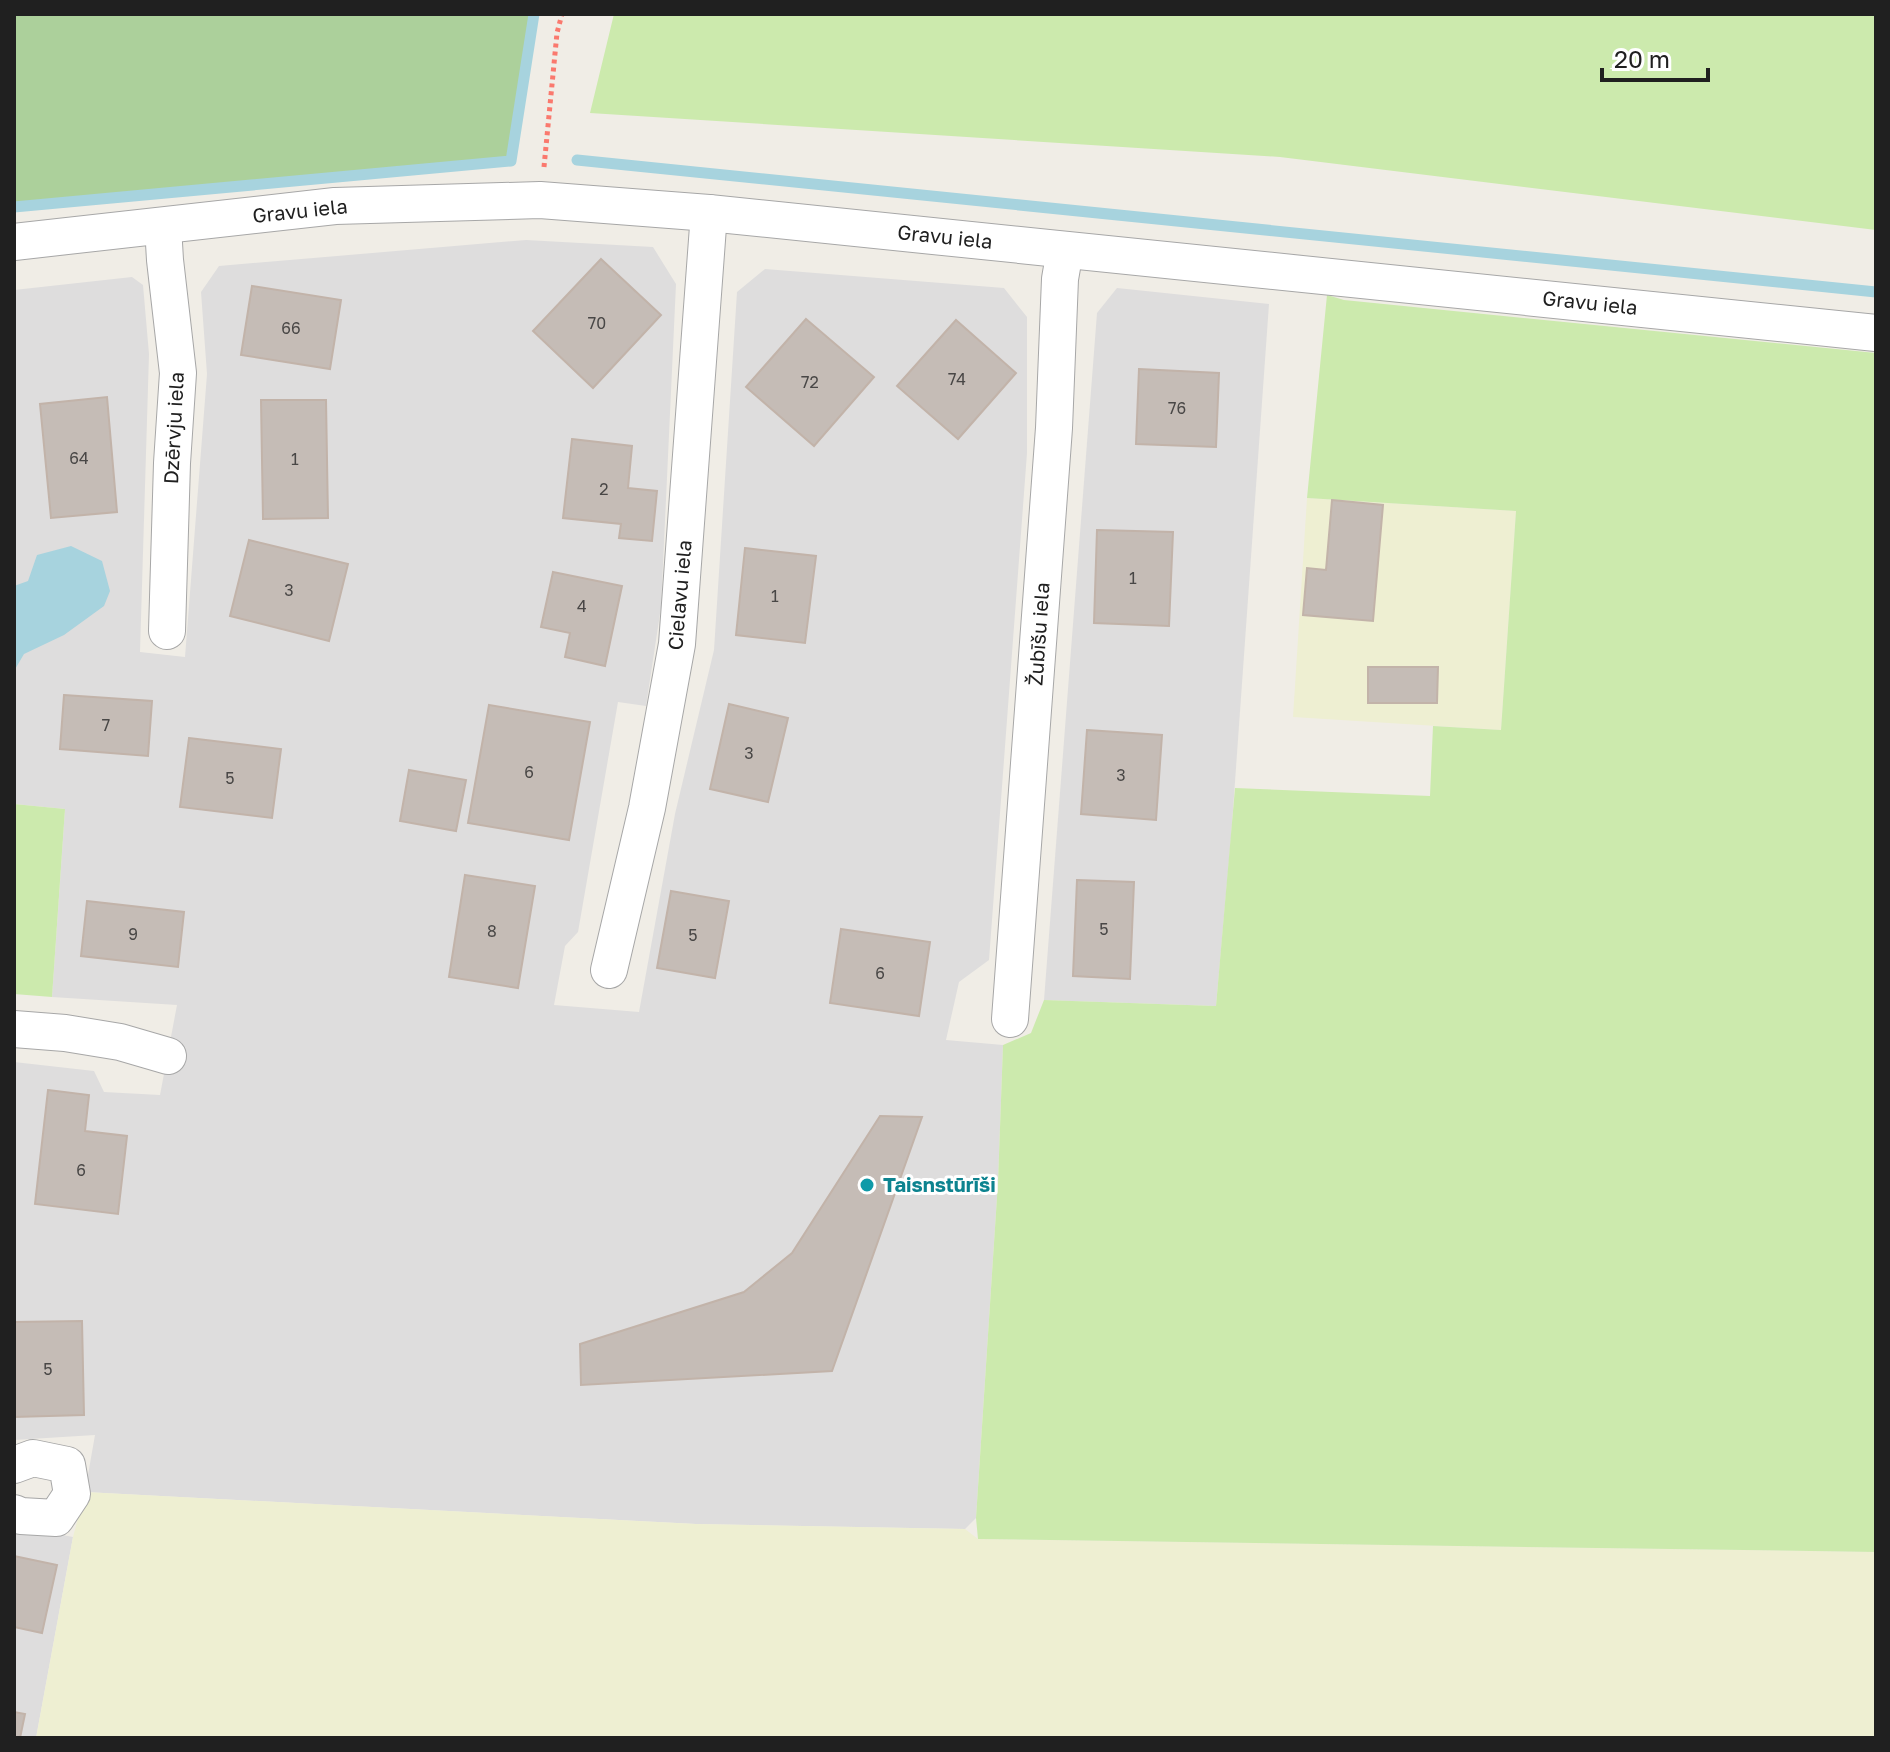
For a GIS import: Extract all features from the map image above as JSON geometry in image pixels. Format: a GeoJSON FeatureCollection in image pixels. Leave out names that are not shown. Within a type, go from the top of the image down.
{"type":"FeatureCollection","features":[{"type":"Feature","properties":{"kind":"street","name":"Gravu iela"},"geometry":{"type":"LineString","coordinates":[[14,242],[335,206],[540,200],[709,213],[1876,333]]}},
{"type":"Feature","properties":{"kind":"street","name":"Cielavu iela"},"geometry":{"type":"LineString","coordinates":[[609,970],[647,808],[677,644],[709,213]]}},
{"type":"Feature","properties":{"kind":"street","name":"Dzērvju iela"},"geometry":{"type":"LineString","coordinates":[[163,226],[178,373],[167,631]]}},
{"type":"Feature","properties":{"kind":"street","name":"Žubīšu iela"},"geometry":{"type":"LineString","coordinates":[[1010,1019],[1053,443],[1060,279],[1065,250]]}},
{"type":"Feature","properties":{"kind":"street"},"geometry":{"type":"LineString","coordinates":[[14,1029],[120,1042],[168,1056]]}},
{"type":"Feature","properties":{"kind":"street"},"geometry":{"type":"LineString","coordinates":[[14,1465],[33,1458],[67,1465],[72,1494],[56,1518],[14,1513]]}},
{"type":"Feature","properties":{"kind":"path"},"geometry":{"type":"LineString","coordinates":[[540,200],[557,33],[562,14]]}},
{"type":"Feature","properties":{"kind":"shaded area"},"geometry":{"type":"Polygon","coordinates":[[[526,240],[653,247],[676,284],[661,607],[646,706],[618,702],[578,932],[565,946],[554,1005],[639,1012],[675,814],[714,650],[737,292],[765,269],[1004,288],[1027,317],[1027,453],[989,960],[959,982],[946,1040],[1003,1045],[998,1182],[976,1518],[965,1529],[696,1524],[85,1492],[95,1435],[14,1440],[14,1062],[94,1071],[104,1092],[160,1095],[177,1005],[52,997],[65,809],[14,804],[14,290],[132,277],[143,285],[149,354],[140,652],[185,657],[207,374],[201,292],[219,266],[526,240]]]}},
{"type":"Feature","properties":{"kind":"shaded area"},"geometry":{"type":"Polygon","coordinates":[[[1117,288],[1269,304],[1216,1006],[1044,1000],[1097,313],[1117,288]]]}},
{"type":"Feature","properties":{"kind":"shaded area"},"geometry":{"type":"Polygon","coordinates":[[[14,1526],[73,1537],[36,1738],[14,1738],[14,1526]]]}},
{"type":"Feature","properties":{"kind":"green space"},"geometry":{"type":"Polygon","coordinates":[[[14,14],[534,14],[511,161],[14,207],[14,14]]]}},
{"type":"Feature","properties":{"kind":"green space"},"geometry":{"type":"Polygon","coordinates":[[[614,14],[1876,14],[1876,230],[1280,157],[590,113],[614,14]]]}},
{"type":"Feature","properties":{"kind":"green space"},"geometry":{"type":"Polygon","coordinates":[[[1327,295],[1344,300],[1876,353],[1876,1552],[978,1539],[976,1518],[998,1182],[1003,1045],[1031,1033],[1044,1000],[1216,1006],[1235,788],[1430,796],[1433,726],[1501,730],[1516,511],[1307,498],[1327,295]]]}},
{"type":"Feature","properties":{"kind":"green space"},"geometry":{"type":"Polygon","coordinates":[[[1307,498],[1516,511],[1501,730],[1293,717],[1307,498]]]}},
{"type":"Feature","properties":{"kind":"green space"},"geometry":{"type":"Polygon","coordinates":[[[14,804],[65,809],[52,997],[14,994],[14,804]]]}},
{"type":"Feature","properties":{"kind":"green space"},"geometry":{"type":"Polygon","coordinates":[[[85,1492],[696,1524],[965,1529],[978,1539],[1876,1552],[1876,1738],[36,1738],[73,1537],[85,1492]]]}},
{"type":"Feature","properties":{"kind":"water"},"geometry":{"type":"Polygon","coordinates":[[[71,546],[102,561],[110,591],[104,606],[64,635],[24,654],[14,671],[14,586],[28,581],[37,555],[71,546]]]}},
{"type":"Feature","properties":{"kind":"building"},"geometry":{"type":"Polygon","coordinates":[[[601,259],[661,315],[593,388],[533,331],[601,259]]]}},
{"type":"Feature","properties":{"kind":"building"},"geometry":{"type":"Polygon","coordinates":[[[252,286],[341,300],[330,369],[241,355],[252,286]]]}},
{"type":"Feature","properties":{"kind":"building"},"geometry":{"type":"Polygon","coordinates":[[[806,319],[874,377],[814,446],[746,387],[806,319]]]}},
{"type":"Feature","properties":{"kind":"building"},"geometry":{"type":"Polygon","coordinates":[[[956,320],[1016,373],[958,439],[897,386],[956,320]]]}},
{"type":"Feature","properties":{"kind":"building"},"geometry":{"type":"Polygon","coordinates":[[[1139,369],[1219,373],[1216,447],[1136,444],[1139,369]]]}},
{"type":"Feature","properties":{"kind":"building"},"geometry":{"type":"Polygon","coordinates":[[[107,397],[117,512],[51,518],[40,404],[107,397]]]}},
{"type":"Feature","properties":{"kind":"building"},"geometry":{"type":"Polygon","coordinates":[[[261,400],[326,400],[328,518],[263,519],[261,400]]]}},
{"type":"Feature","properties":{"kind":"building"},"geometry":{"type":"Polygon","coordinates":[[[572,439],[632,446],[628,488],[657,491],[652,541],[619,538],[621,524],[563,518],[572,439]]]}},
{"type":"Feature","properties":{"kind":"building"},"geometry":{"type":"Polygon","coordinates":[[[1332,500],[1383,505],[1373,621],[1303,615],[1307,568],[1326,570],[1332,500]]]}},
{"type":"Feature","properties":{"kind":"building"},"geometry":{"type":"Polygon","coordinates":[[[1097,530],[1173,532],[1169,626],[1094,623],[1097,530]]]}},
{"type":"Feature","properties":{"kind":"building"},"geometry":{"type":"Polygon","coordinates":[[[249,540],[348,564],[329,641],[230,616],[249,540]]]}},
{"type":"Feature","properties":{"kind":"building"},"geometry":{"type":"Polygon","coordinates":[[[745,548],[816,556],[805,643],[736,635],[745,548]]]}},
{"type":"Feature","properties":{"kind":"building"},"geometry":{"type":"Polygon","coordinates":[[[553,572],[622,586],[605,666],[565,657],[570,633],[541,627],[553,572]]]}},
{"type":"Feature","properties":{"kind":"building"},"geometry":{"type":"Polygon","coordinates":[[[1368,667],[1438,667],[1437,703],[1368,703],[1368,667]]]}},
{"type":"Feature","properties":{"kind":"building"},"geometry":{"type":"Polygon","coordinates":[[[64,695],[152,701],[148,756],[60,749],[64,695]]]}},
{"type":"Feature","properties":{"kind":"building"},"geometry":{"type":"Polygon","coordinates":[[[729,704],[788,718],[768,802],[710,789],[729,704]]]}},
{"type":"Feature","properties":{"kind":"building"},"geometry":{"type":"Polygon","coordinates":[[[489,705],[590,722],[569,840],[468,823],[489,705]]]}},
{"type":"Feature","properties":{"kind":"building"},"geometry":{"type":"Polygon","coordinates":[[[1087,730],[1162,735],[1156,820],[1081,814],[1087,730]]]}},
{"type":"Feature","properties":{"kind":"building"},"geometry":{"type":"Polygon","coordinates":[[[189,738],[281,749],[272,818],[180,807],[189,738]]]}},
{"type":"Feature","properties":{"kind":"building"},"geometry":{"type":"Polygon","coordinates":[[[409,770],[466,780],[456,831],[400,821],[409,770]]]}},
{"type":"Feature","properties":{"kind":"building"},"geometry":{"type":"Polygon","coordinates":[[[465,875],[535,886],[518,988],[449,977],[465,875]]]}},
{"type":"Feature","properties":{"kind":"building"},"geometry":{"type":"Polygon","coordinates":[[[1077,880],[1134,882],[1130,979],[1073,976],[1077,880]]]}},
{"type":"Feature","properties":{"kind":"building"},"geometry":{"type":"Polygon","coordinates":[[[671,891],[729,901],[715,978],[657,968],[671,891]]]}},
{"type":"Feature","properties":{"kind":"building"},"geometry":{"type":"Polygon","coordinates":[[[87,901],[184,912],[178,967],[81,956],[87,901]]]}},
{"type":"Feature","properties":{"kind":"building"},"geometry":{"type":"Polygon","coordinates":[[[841,929],[930,942],[919,1016],[830,1003],[841,929]]]}},
{"type":"Feature","properties":{"kind":"building"},"geometry":{"type":"Polygon","coordinates":[[[48,1090],[89,1095],[85,1131],[127,1136],[118,1214],[35,1204],[48,1090]]]}},
{"type":"Feature","properties":{"kind":"building","name":"Taisnstūrīši"},"geometry":{"type":"Polygon","coordinates":[[[880,1116],[922,1117],[832,1371],[581,1385],[580,1344],[744,1292],[792,1253],[880,1116]]]}},
{"type":"Feature","properties":{"kind":"building"},"geometry":{"type":"Polygon","coordinates":[[[82,1321],[84,1415],[14,1417],[14,1322],[82,1321]]]}},
{"type":"Feature","properties":{"kind":"building"},"geometry":{"type":"Polygon","coordinates":[[[14,1556],[57,1565],[42,1633],[14,1627],[14,1556]]]}},
{"type":"Feature","properties":{"kind":"building"},"geometry":{"type":"Polygon","coordinates":[[[14,1712],[25,1714],[20,1738],[14,1738],[14,1712]]]}},
{"type":"Feature","properties":{"kind":"waterway"},"geometry":{"type":"LineString","coordinates":[[14,207],[511,161],[534,14]]}},
{"type":"Feature","properties":{"kind":"waterway"},"geometry":{"type":"LineString","coordinates":[[577,160],[1876,292]]}},
{"type":"Feature","properties":{"kind":"place","name":"Taisnstūrīši"},"geometry":{"type":"Point","coordinates":[867,1185]}}]}
